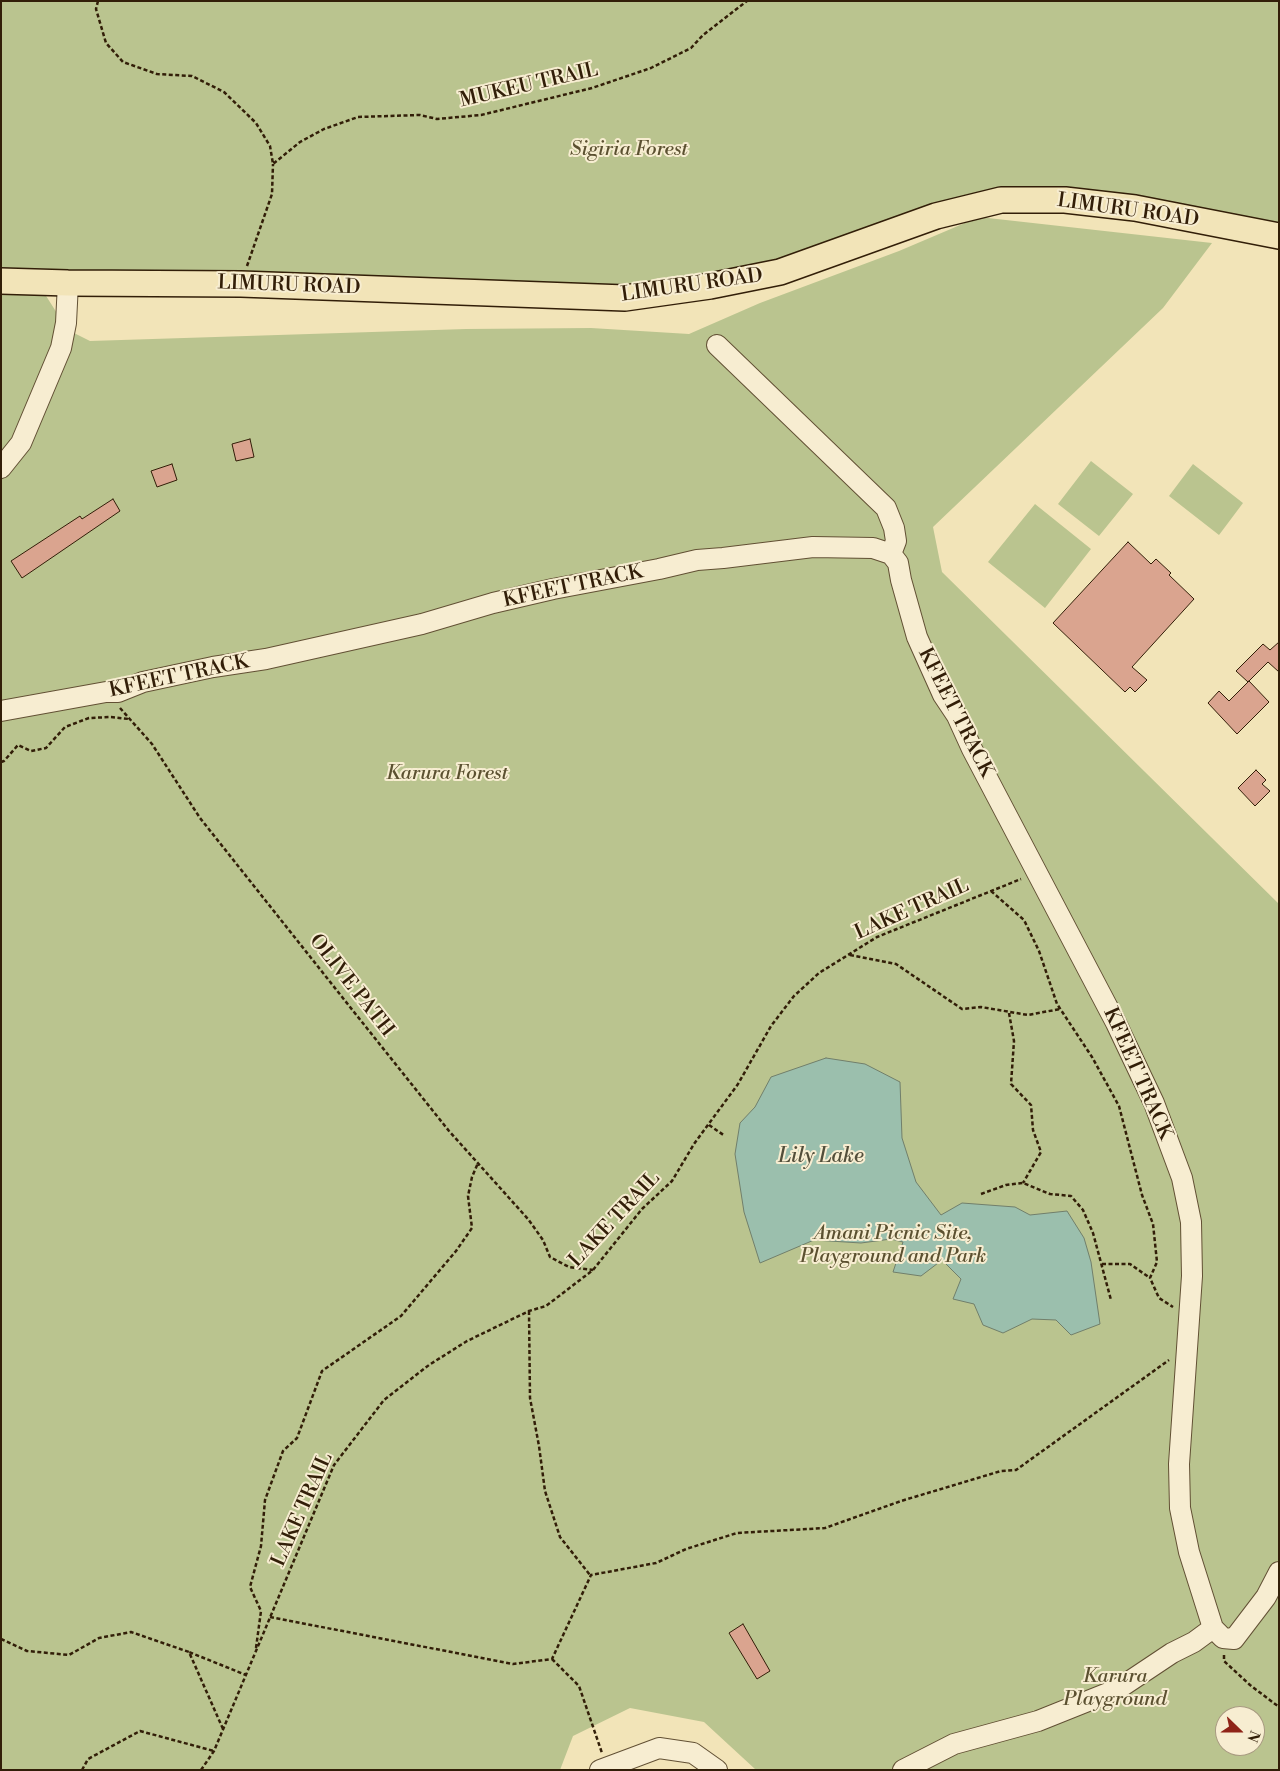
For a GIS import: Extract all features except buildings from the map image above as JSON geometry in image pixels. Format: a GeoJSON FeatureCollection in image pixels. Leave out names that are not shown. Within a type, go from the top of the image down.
{"type":"FeatureCollection","features":[{"type":"Feature","properties":{"kind":"main road","name":"LIMURU ROAD"},"geometry":{"type":"LineString","coordinates":[[1,281],[241,284],[625,298],[710,286],[780,272],[936,216],[1001,200],[1075,201],[1135,208],[1279,236]]}},
{"type":"Feature","properties":{"kind":"main road"},"geometry":{"type":"LineString","coordinates":[[1199,221],[1248,237],[1279,243]]}},
{"type":"Feature","properties":{"kind":"street"},"geometry":{"type":"LineString","coordinates":[[1,468],[21,443],[61,348],[66,323],[68,283]]}},
{"type":"Feature","properties":{"kind":"street"},"geometry":{"type":"LineString","coordinates":[[717,344],[886,508],[894,528],[896,541],[890,554]]}},
{"type":"Feature","properties":{"kind":"street","name":"KFEET TRACK"},"geometry":{"type":"LineString","coordinates":[[1,711],[106,692],[118,692],[143,682],[213,667],[266,659],[404,628],[493,603],[553,589],[697,560],[813,547],[873,548],[890,554],[898,563],[917,637],[943,695],[958,716],[972,749],[1116,1023],[1154,1103],[1182,1178],[1191,1222],[1192,1276],[1179,1464],[1180,1508],[1189,1552],[1218,1633]]}},
{"type":"Feature","properties":{"kind":"street"},"geometry":{"type":"LineString","coordinates":[[903,1770],[954,1744],[1038,1721],[1118,1689],[1172,1653],[1194,1642],[1218,1633],[1234,1639],[1266,1597],[1279,1572]]}},
{"type":"Feature","properties":{"kind":"street"},"geometry":{"type":"LineString","coordinates":[[603,1768],[659,1748],[693,1753],[717,1770]]}},
{"type":"Feature","properties":{"kind":"path"},"geometry":{"type":"LineString","coordinates":[[98,1],[96,9],[106,43],[124,62],[157,74],[192,76],[224,92],[256,123],[270,146],[274,164],[272,194],[241,284]]}},
{"type":"Feature","properties":{"kind":"path","name":"MUKEU TRAIL"},"geometry":{"type":"LineString","coordinates":[[274,164],[300,142],[324,129],[358,117],[420,116],[437,119],[481,114],[592,88],[651,68],[691,48],[703,35],[746,1]]}},
{"type":"Feature","properties":{"kind":"path","name":"OLIVE PATH"},"geometry":{"type":"LineString","coordinates":[[106,692],[152,744],[200,818],[449,1131],[528,1219],[543,1240],[550,1256],[569,1267],[592,1270]]}},
{"type":"Feature","properties":{"kind":"path"},"geometry":{"type":"LineString","coordinates":[[1,762],[18,745],[31,751],[46,748],[65,727],[88,718],[111,717],[130,719]]}},
{"type":"Feature","properties":{"kind":"path","name":"LAKE TRAIL"},"geometry":{"type":"LineString","coordinates":[[201,1770],[214,1751],[334,1465],[384,1400],[429,1365],[467,1341],[529,1310],[546,1306],[592,1270],[642,1210],[672,1181],[694,1144],[738,1084],[771,1026],[794,996],[819,974],[877,937],[1037,873]]}},
{"type":"Feature","properties":{"kind":"path"},"geometry":{"type":"LineString","coordinates":[[991,891],[1024,920],[1039,951],[1060,1009],[1092,1057],[1119,1106],[1142,1195],[1152,1224],[1157,1262],[1150,1278]]}},
{"type":"Feature","properties":{"kind":"path"},"geometry":{"type":"LineString","coordinates":[[848,955],[896,964],[962,1009],[981,1008],[1028,1015],[1060,1009]]}},
{"type":"Feature","properties":{"kind":"path"},"geometry":{"type":"LineString","coordinates":[[1009,1012],[1014,1041],[1011,1084],[1032,1105],[1033,1130],[1041,1152],[1023,1183]]}},
{"type":"Feature","properties":{"kind":"path"},"geometry":{"type":"LineString","coordinates":[[709,1125],[725,1136]]}},
{"type":"Feature","properties":{"kind":"path"},"geometry":{"type":"LineString","coordinates":[[252,1662],[257,1645],[261,1611],[250,1587],[261,1546],[265,1500],[283,1451],[297,1438],[322,1371],[400,1316],[462,1243],[472,1228],[468,1196],[472,1177],[478,1163]]}},
{"type":"Feature","properties":{"kind":"path"},"geometry":{"type":"LineString","coordinates":[[982,1194],[1006,1185],[1023,1183],[1050,1194],[1071,1196],[1083,1210],[1094,1233],[1111,1300]]}},
{"type":"Feature","properties":{"kind":"path"},"geometry":{"type":"LineString","coordinates":[[1102,1264],[1130,1264],[1150,1278],[1158,1298],[1189,1318]]}},
{"type":"Feature","properties":{"kind":"path"},"geometry":{"type":"LineString","coordinates":[[529,1310],[530,1398],[539,1446],[544,1491],[560,1537],[591,1575]]}},
{"type":"Feature","properties":{"kind":"path"},"geometry":{"type":"LineString","coordinates":[[591,1575],[656,1563],[686,1549],[737,1533],[825,1528],[901,1501],[1001,1471],[1016,1470],[1175,1356],[1187,1350]]}},
{"type":"Feature","properties":{"kind":"path"},"geometry":{"type":"LineString","coordinates":[[552,1659],[591,1575]]}},
{"type":"Feature","properties":{"kind":"path"},"geometry":{"type":"LineString","coordinates":[[270,1617],[513,1664],[552,1659]]}},
{"type":"Feature","properties":{"kind":"path"},"geometry":{"type":"LineString","coordinates":[[1,1639],[27,1651],[69,1655],[99,1638],[131,1632],[189,1652],[246,1675]]}},
{"type":"Feature","properties":{"kind":"path"},"geometry":{"type":"LineString","coordinates":[[1218,1633],[1224,1660],[1250,1685],[1279,1707]]}},
{"type":"Feature","properties":{"kind":"path"},"geometry":{"type":"LineString","coordinates":[[189,1652],[223,1729]]}},
{"type":"Feature","properties":{"kind":"path"},"geometry":{"type":"LineString","coordinates":[[552,1659],[579,1686],[603,1768]]}},
{"type":"Feature","properties":{"kind":"path"},"geometry":{"type":"LineString","coordinates":[[82,1770],[88,1759],[140,1731],[214,1751]]}},
{"type":"Feature","properties":{"kind":"green space","name":"Sigiria Forest"},"geometry":{"type":"Polygon","coordinates":[[[1,1],[1279,1],[1279,227],[1089,212],[986,200],[698,291],[1,285],[1,1]]]}},
{"type":"Feature","properties":{"kind":"green space","name":"Karura Forest"},"geometry":{"type":"Polygon","coordinates":[[[979,217],[1212,243],[1163,308],[933,527],[942,572],[1279,904],[1279,1770],[754,1770],[704,1722],[630,1708],[573,1736],[560,1770],[1,1770],[1,289],[41,288],[70,331],[90,341],[466,329],[591,328],[689,334],[760,303],[899,251],[979,217]]]}},
{"type":"Feature","properties":{"kind":"green space"},"geometry":{"type":"Polygon","coordinates":[[[1091,461],[1133,494],[1099,536],[1058,504],[1091,461]]]}},
{"type":"Feature","properties":{"kind":"green space"},"geometry":{"type":"Polygon","coordinates":[[[1193,464],[1243,503],[1219,535],[1169,496],[1193,464]]]}},
{"type":"Feature","properties":{"kind":"green space"},"geometry":{"type":"Polygon","coordinates":[[[1035,504],[1091,549],[1045,608],[988,562],[1035,504]]]}},
{"type":"Feature","properties":{"kind":"water","name":"Lily Lake"},"geometry":{"type":"Polygon","coordinates":[[[826,1058],[865,1064],[900,1082],[902,1138],[916,1182],[941,1215],[962,1203],[1015,1207],[1030,1215],[1067,1211],[1084,1238],[1091,1262],[1100,1324],[1071,1335],[1056,1320],[1032,1319],[1003,1333],[983,1325],[974,1304],[953,1299],[961,1279],[942,1260],[921,1276],[893,1272],[903,1242],[891,1239],[861,1243],[814,1240],[760,1263],[744,1212],[735,1154],[740,1123],[755,1107],[771,1077],[826,1058]]]}},
{"type":"Feature","properties":{"kind":"park label","name":"Amani Picnic Site, Playground and Park"},"geometry":{"type":"Point","coordinates":[893,1246]}},
{"type":"Feature","properties":{"kind":"park label","name":"Karura Playground"},"geometry":{"type":"Point","coordinates":[1115,1688]}}]}
